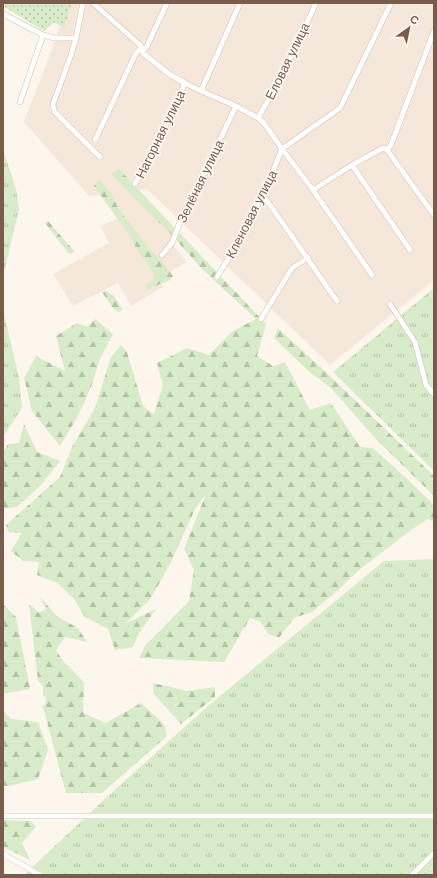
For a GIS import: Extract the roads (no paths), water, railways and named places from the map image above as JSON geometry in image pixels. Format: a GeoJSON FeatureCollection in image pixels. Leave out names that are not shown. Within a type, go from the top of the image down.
{"type":"FeatureCollection","features":[{"type":"Feature","properties":{"kind":"street"},"geometry":{"type":"LineString","coordinates":[[83,3],[71,55],[53,104],[54,111],[100,156]]}},
{"type":"Feature","properties":{"kind":"street"},"geometry":{"type":"LineString","coordinates":[[93,3],[140,45],[143,53],[169,74],[201,91],[236,106],[264,123],[372,275]]}},
{"type":"Feature","properties":{"kind":"street"},"geometry":{"type":"LineString","coordinates":[[95,140],[136,53],[139,50],[146,48],[167,3]]}},
{"type":"Feature","properties":{"kind":"street"},"geometry":{"type":"LineString","coordinates":[[201,91],[240,3]]}},
{"type":"Feature","properties":{"kind":"street","name":"Еловая улица"},"geometry":{"type":"LineString","coordinates":[[258,118],[284,72],[316,3]]}},
{"type":"Feature","properties":{"kind":"street"},"geometry":{"type":"LineString","coordinates":[[282,149],[340,108],[391,3]]}},
{"type":"Feature","properties":{"kind":"street"},"geometry":{"type":"LineString","coordinates":[[3,14],[43,35],[55,38],[76,38]]}},
{"type":"Feature","properties":{"kind":"street"},"geometry":{"type":"LineString","coordinates":[[387,150],[391,145],[434,31]]}},
{"type":"Feature","properties":{"kind":"street"},"geometry":{"type":"LineString","coordinates":[[20,102],[43,35]]}},
{"type":"Feature","properties":{"kind":"street","name":"Нагорная улица"},"geometry":{"type":"LineString","coordinates":[[135,184],[168,121],[185,83]]}},
{"type":"Feature","properties":{"kind":"street","name":"Зелёная улица"},"geometry":{"type":"LineString","coordinates":[[162,255],[172,243],[179,225],[236,106]]}},
{"type":"Feature","properties":{"kind":"street"},"geometry":{"type":"LineString","coordinates":[[313,190],[352,165],[383,148],[387,150],[434,215]]}},
{"type":"Feature","properties":{"kind":"street","name":"Кленовая улица"},"geometry":{"type":"LineString","coordinates":[[217,278],[263,195],[282,149]]}},
{"type":"Feature","properties":{"kind":"street"},"geometry":{"type":"LineString","coordinates":[[352,165],[410,250]]}},
{"type":"Feature","properties":{"kind":"street"},"geometry":{"type":"LineString","coordinates":[[263,195],[337,301]]}},
{"type":"Feature","properties":{"kind":"street"},"geometry":{"type":"LineString","coordinates":[[261,320],[292,268],[308,258]]}},
{"type":"Feature","properties":{"kind":"street"},"geometry":{"type":"LineString","coordinates":[[390,304],[414,342],[426,385],[434,394]]}},
{"type":"Feature","properties":{"kind":"street"},"geometry":{"type":"LineString","coordinates":[[3,816],[434,816]]}},
{"type":"Feature","properties":{"kind":"street"},"geometry":{"type":"LineString","coordinates":[[412,875],[434,853]]}},
{"type":"Feature","properties":{"kind":"street"},"geometry":{"type":"LineString","coordinates":[[3,854],[40,875]]}}]}
